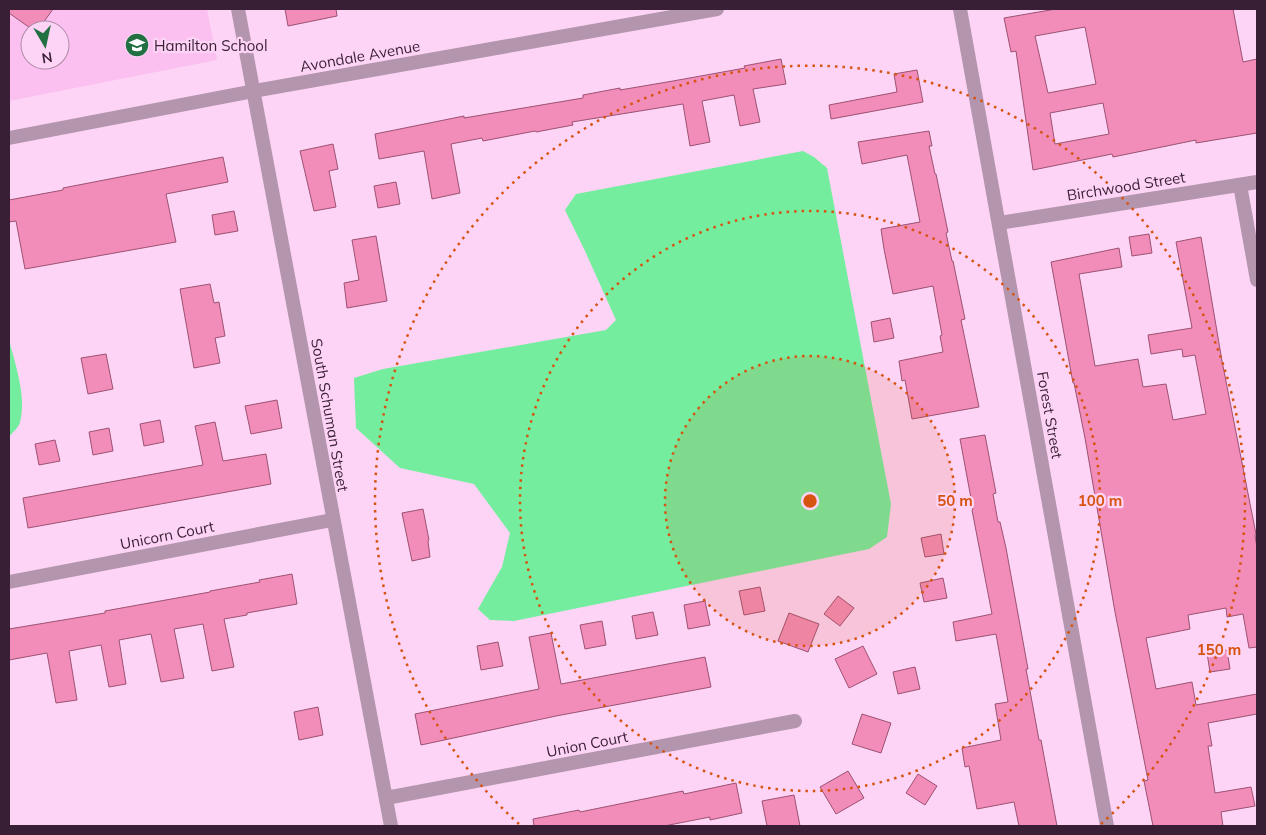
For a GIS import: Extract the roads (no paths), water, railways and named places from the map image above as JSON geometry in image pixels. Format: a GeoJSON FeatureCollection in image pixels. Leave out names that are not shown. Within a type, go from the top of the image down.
{"type":"FeatureCollection","features":[{"type":"Feature","properties":{"kind":"street","name":"South Schuman Street"},"geometry":{"type":"LineString","coordinates":[[238,9],[332,520],[391,826]]}},
{"type":"Feature","properties":{"kind":"street","name":"Avondale Avenue"},"geometry":{"type":"LineString","coordinates":[[9,138],[254,91],[717,9]]}},
{"type":"Feature","properties":{"kind":"street","name":"Forest Street"},"geometry":{"type":"LineString","coordinates":[[960,9],[1000,223],[1106,826]]}},
{"type":"Feature","properties":{"kind":"street","name":"Birchwood Street"},"geometry":{"type":"LineString","coordinates":[[1000,223],[1257,182]]}},
{"type":"Feature","properties":{"kind":"street"},"geometry":{"type":"LineString","coordinates":[[1240,185],[1257,280]]}},
{"type":"Feature","properties":{"kind":"street","name":"Unicorn Court"},"geometry":{"type":"LineString","coordinates":[[9,582],[332,520]]}},
{"type":"Feature","properties":{"kind":"street","name":"Union Court"},"geometry":{"type":"LineString","coordinates":[[386,798],[795,721]]}},
{"type":"Feature","properties":{"kind":"place","name":"Hamilton School"},"geometry":{"type":"Point","coordinates":[137,45]}}]}
